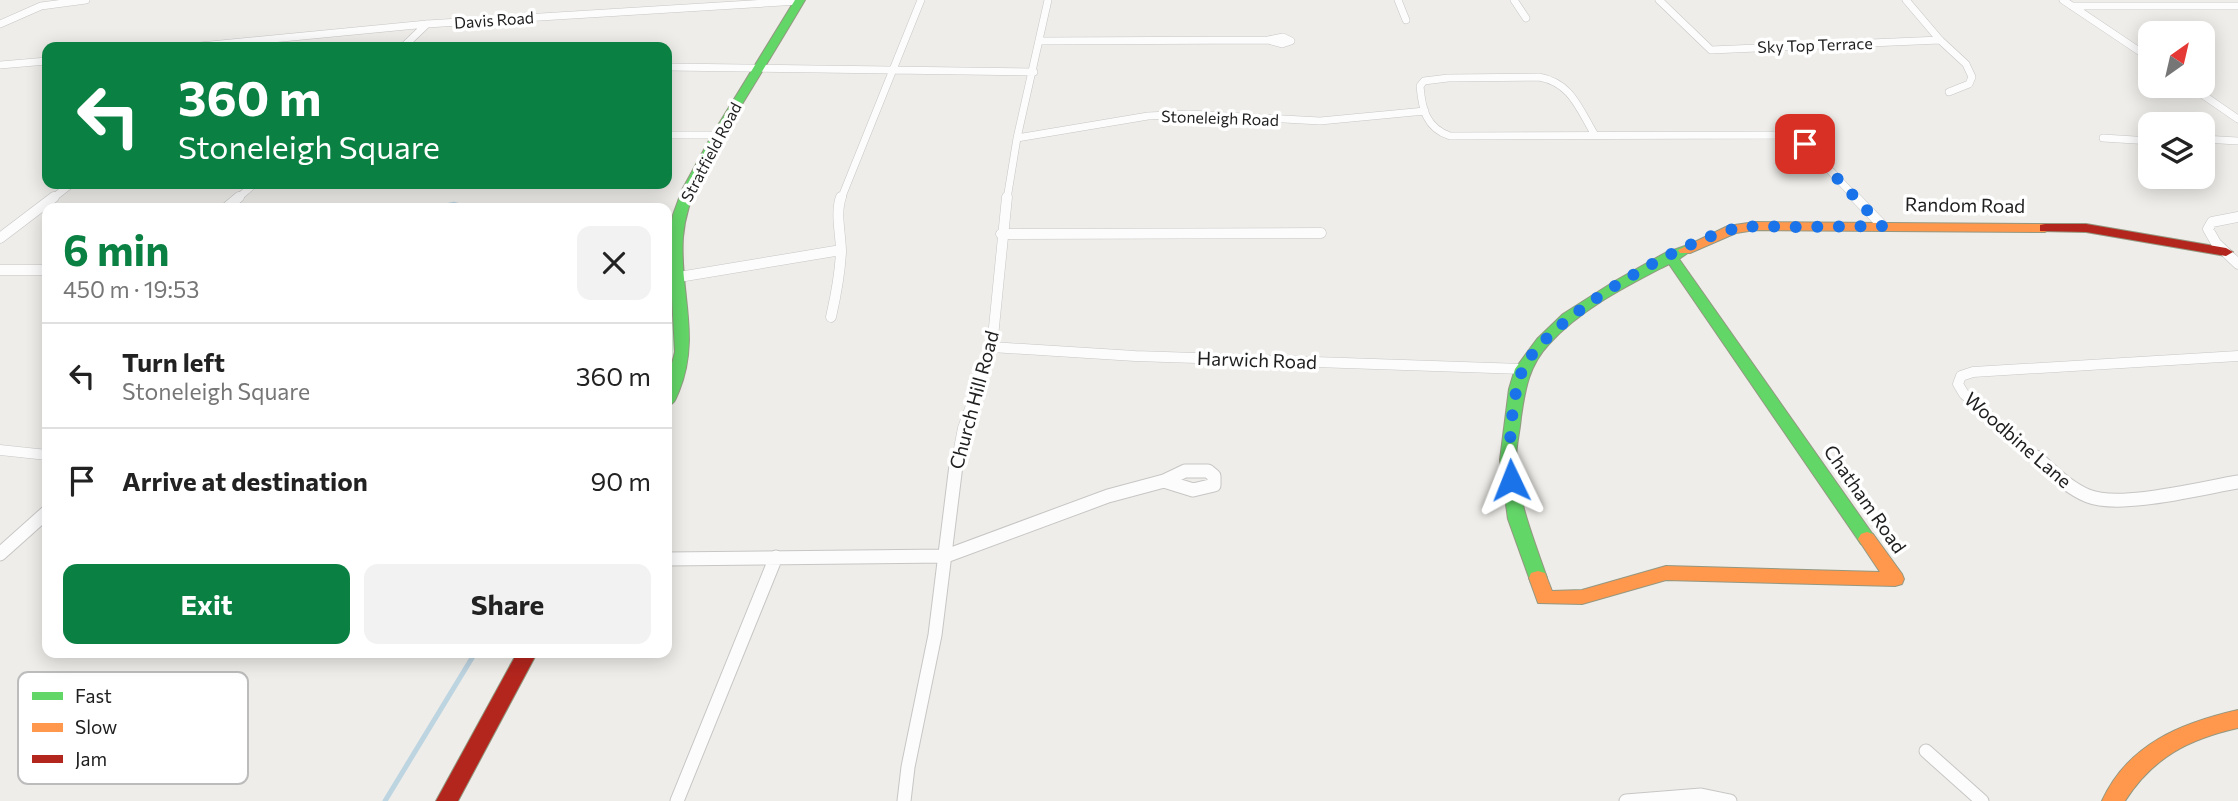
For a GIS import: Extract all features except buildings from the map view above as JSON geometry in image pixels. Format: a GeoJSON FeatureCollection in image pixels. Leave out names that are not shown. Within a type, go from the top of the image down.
{"type":"FeatureCollection","features":[{"type":"Feature","properties":{"kind":"street"},"geometry":{"type":"LineString","coordinates":[[0,24],[51,0]]}},
{"type":"Feature","properties":{"kind":"street"},"geometry":{"type":"LineString","coordinates":[[41,6],[86,0]]}},
{"type":"Feature","properties":{"kind":"street"},"geometry":{"type":"LineString","coordinates":[[831,317],[839,280],[841,250],[838,205],[921,0]]}},
{"type":"Feature","properties":{"kind":"street","name":"Church Hill Road"},"geometry":{"type":"LineString","coordinates":[[904,801],[908,767],[934,635],[946,556],[954,475],[963,428],[992,347],[1001,234],[1017,138],[1034,72],[1048,0]]}},
{"type":"Feature","properties":{"kind":"street"},"geometry":{"type":"LineString","coordinates":[[1398,0],[1406,20]]}},
{"type":"Feature","properties":{"kind":"street"},"geometry":{"type":"LineString","coordinates":[[1514,0],[1526,19]]}},
{"type":"Feature","properties":{"kind":"street","name":"Sky Top Terrace"},"geometry":{"type":"LineString","coordinates":[[1659,0],[1712,50],[1940,40]]}},
{"type":"Feature","properties":{"kind":"street"},"geometry":{"type":"LineString","coordinates":[[1906,0],[1940,40],[1966,64],[1972,77],[1969,84],[1949,92]]}},
{"type":"Feature","properties":{"kind":"street"},"geometry":{"type":"LineString","coordinates":[[2063,0],[2138,50]]}},
{"type":"Feature","properties":{"kind":"street","name":"Davis Road"},"geometry":{"type":"LineString","coordinates":[[248,42],[428,24],[800,1]]}},
{"type":"Feature","properties":{"kind":"street","name":"Stratfield Road"},"geometry":{"type":"LineString","coordinates":[[672,389],[683,352],[676,240],[679,215],[688,190],[719,135],[757,68],[800,1]]}},
{"type":"Feature","properties":{"kind":"street"},"geometry":{"type":"LineString","coordinates":[[2071,6],[2238,6]]}},
{"type":"Feature","properties":{"kind":"street"},"geometry":{"type":"LineString","coordinates":[[408,42],[428,24]]}},
{"type":"Feature","properties":{"kind":"street"},"geometry":{"type":"LineString","coordinates":[[1040,41],[1268,40]]}},
{"type":"Feature","properties":{"kind":"street"},"geometry":{"type":"LineString","coordinates":[[0,65],[42,61]]}},
{"type":"Feature","properties":{"kind":"street"},"geometry":{"type":"LineString","coordinates":[[672,67],[1034,72]]}},
{"type":"Feature","properties":{"kind":"street"},"geometry":{"type":"LineString","coordinates":[[1595,135],[1561,82],[1539,77],[1448,78],[1424,81],[1420,86],[1430,128],[1437,134],[1450,136],[1781,135],[1805,144],[1882,226]]}},
{"type":"Feature","properties":{"kind":"street"},"geometry":{"type":"LineString","coordinates":[[2207,98],[2238,119]]}},
{"type":"Feature","properties":{"kind":"street","name":"Stoneleigh Road"},"geometry":{"type":"LineString","coordinates":[[1017,138],[1148,116],[1189,114],[1320,121],[1425,111]]}},
{"type":"Feature","properties":{"kind":"street"},"geometry":{"type":"LineString","coordinates":[[672,135],[719,135]]}},
{"type":"Feature","properties":{"kind":"street"},"geometry":{"type":"LineString","coordinates":[[2103,138],[2138,140]]}},
{"type":"Feature","properties":{"kind":"street"},"geometry":{"type":"LineString","coordinates":[[2215,140],[2238,141]]}},
{"type":"Feature","properties":{"kind":"street"},"geometry":{"type":"LineString","coordinates":[[46,203],[64,189]]}},
{"type":"Feature","properties":{"kind":"street"},"geometry":{"type":"LineString","coordinates":[[232,203],[248,189]]}},
{"type":"Feature","properties":{"kind":"street"},"geometry":{"type":"LineString","coordinates":[[0,237],[42,206]]}},
{"type":"Feature","properties":{"kind":"street"},"geometry":{"type":"LineString","coordinates":[[2238,217],[2212,222],[2208,226],[2210,234],[2238,264]]}},
{"type":"Feature","properties":{"kind":"street","name":"Random Road"},"geometry":{"type":"LineString","coordinates":[[1545,598],[1517,519],[1508,460],[1517,389],[1523,369],[1542,342],[1569,317],[1670,256],[1742,227],[2086,228],[2226,252]]}},
{"type":"Feature","properties":{"kind":"street"},"geometry":{"type":"LineString","coordinates":[[1001,234],[1321,233]]}},
{"type":"Feature","properties":{"kind":"street"},"geometry":{"type":"LineString","coordinates":[[679,277],[841,250]]}},
{"type":"Feature","properties":{"kind":"street","name":"Chatham Road"},"geometry":{"type":"LineString","coordinates":[[1545,598],[1582,597],[1666,573],[1895,579],[1670,256]]}},
{"type":"Feature","properties":{"kind":"street"},"geometry":{"type":"LineString","coordinates":[[0,270],[42,270]]}},
{"type":"Feature","properties":{"kind":"street","name":"Harwich Road"},"geometry":{"type":"LineString","coordinates":[[992,347],[1135,356],[1523,369]]}},
{"type":"Feature","properties":{"kind":"street","name":"Woodbine Lane"},"geometry":{"type":"LineString","coordinates":[[2238,356],[1973,372],[1961,376],[1958,384],[1965,394],[2066,484],[2089,497],[2119,501],[2238,482]]}},
{"type":"Feature","properties":{"kind":"street"},"geometry":{"type":"LineString","coordinates":[[0,450],[42,454]]}},
{"type":"Feature","properties":{"kind":"street"},"geometry":{"type":"LineString","coordinates":[[672,559],[946,556],[1108,496],[1164,481]]}},
{"type":"Feature","properties":{"kind":"street"},"geometry":{"type":"LineString","coordinates":[[0,554],[42,516]]}},
{"type":"Feature","properties":{"kind":"street"},"geometry":{"type":"LineString","coordinates":[[677,801],[776,557]]}},
{"type":"Feature","properties":{"kind":"street"},"geometry":{"type":"LineString","coordinates":[[447,801],[524,658]]}},
{"type":"Feature","properties":{"kind":"street"},"geometry":{"type":"LineString","coordinates":[[2113,801],[2139,761],[2169,738],[2238,719]]}},
{"type":"Feature","properties":{"kind":"street"},"geometry":{"type":"LineString","coordinates":[[1926,751],[1982,801]]}},
{"type":"Feature","properties":{"kind":"street"},"geometry":{"type":"LineString","coordinates":[[1626,801],[1701,795],[1730,801]]}},
{"type":"Feature","properties":{"kind":"green space"},"geometry":{"type":"Polygon","coordinates":[[[672,282],[675,310],[672,357],[672,282]]]}},
{"type":"Feature","properties":{"kind":"waterway"},"geometry":{"type":"LineString","coordinates":[[385,801],[472,658]]}},
{"type":"Feature","properties":{"kind":"traffic: fast"},"geometry":{"type":"LineString","coordinates":[[672,389],[683,352],[676,240],[679,215],[688,190],[718,135],[800,0]]}},
{"type":"Feature","properties":{"kind":"traffic: fast"},"geometry":{"type":"LineString","coordinates":[[1538,578],[1517,519],[1508,460],[1517,389],[1523,369],[1542,342],[1568,317],[1620,284],[1685,250]]}},
{"type":"Feature","properties":{"kind":"traffic: fast"},"geometry":{"type":"LineString","coordinates":[[1670,256],[1867,539]]}},
{"type":"Feature","properties":{"kind":"traffic: slow"},"geometry":{"type":"LineString","coordinates":[[1685,250],[1733,229],[1755,226],[2045,228]]}},
{"type":"Feature","properties":{"kind":"traffic: slow"},"geometry":{"type":"LineString","coordinates":[[1538,578],[1545,598],[1582,597],[1666,573],[1895,579],[1867,539]]}},
{"type":"Feature","properties":{"kind":"traffic: slow"},"geometry":{"type":"LineString","coordinates":[[2113,801],[2137,767],[2165,744],[2198,729],[2238,719]]}},
{"type":"Feature","properties":{"kind":"traffic: jam"},"geometry":{"type":"LineString","coordinates":[[2045,228],[2086,228],[2226,252]]}},
{"type":"Feature","properties":{"kind":"traffic: jam"},"geometry":{"type":"LineString","coordinates":[[447,801],[524,658]]}},
{"type":"Feature","properties":{"kind":"route"},"geometry":{"type":"LineString","coordinates":[[1511,480],[1508,460],[1517,389],[1523,369],[1542,342],[1569,317],[1670,256],[1733,229],[1755,226],[1882,226],[1805,144]]}}]}
